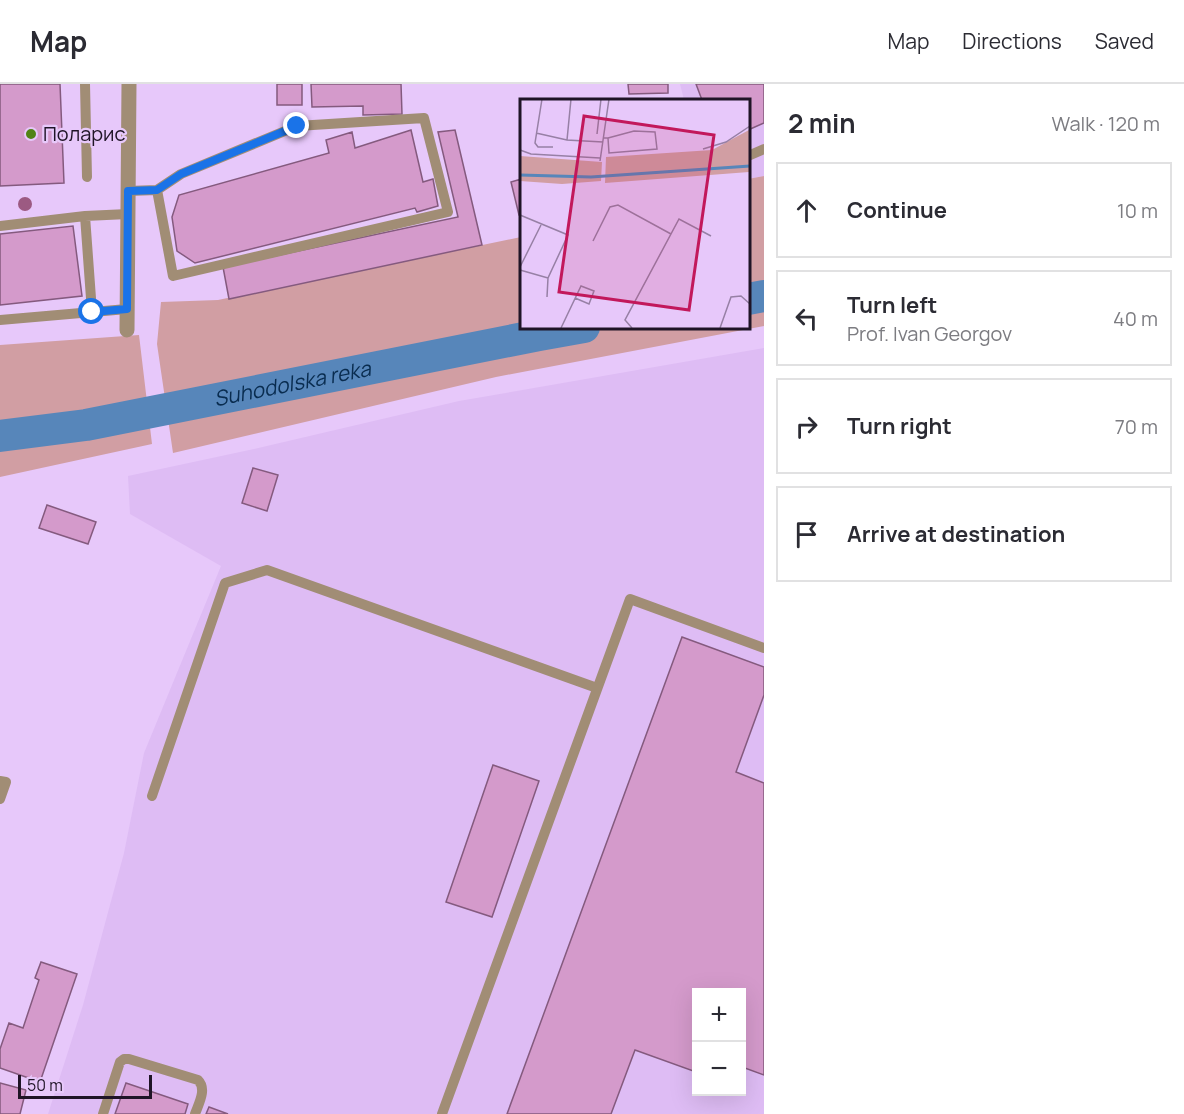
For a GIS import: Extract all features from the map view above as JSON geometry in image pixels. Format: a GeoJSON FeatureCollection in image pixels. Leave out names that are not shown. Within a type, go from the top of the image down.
{"type":"FeatureCollection","features":[{"type":"Feature","properties":{"kind":"street"},"geometry":{"type":"LineString","coordinates":[[127,330],[129,84]]}},
{"type":"Feature","properties":{"kind":"lane"},"geometry":{"type":"LineString","coordinates":[[85,84],[87,177]]}},
{"type":"Feature","properties":{"kind":"lane"},"geometry":{"type":"LineString","coordinates":[[128,191],[157,190],[181,174],[297,126],[424,118],[448,212],[173,276],[157,190]]}},
{"type":"Feature","properties":{"kind":"lane"},"geometry":{"type":"LineString","coordinates":[[749,155],[764,149]]}},
{"type":"Feature","properties":{"kind":"lane"},"geometry":{"type":"LineString","coordinates":[[0,226],[85,216],[128,214]]}},
{"type":"Feature","properties":{"kind":"lane"},"geometry":{"type":"LineString","coordinates":[[85,216],[92,312]]}},
{"type":"Feature","properties":{"kind":"lane"},"geometry":{"type":"LineString","coordinates":[[0,320],[127,309]]}},
{"type":"Feature","properties":{"kind":"lane"},"geometry":{"type":"LineString","coordinates":[[152,796],[225,583],[267,570],[597,688]]}},
{"type":"Feature","properties":{"kind":"lane"},"geometry":{"type":"LineString","coordinates":[[442,1114],[630,599],[764,648]]}},
{"type":"Feature","properties":{"kind":"lane"},"geometry":{"type":"LineString","coordinates":[[0,781],[6,782],[0,799]]}},
{"type":"Feature","properties":{"kind":"lane"},"geometry":{"type":"LineString","coordinates":[[103,1114],[120,1062],[129,1059],[198,1080],[202,1090],[195,1114]]}},
{"type":"Feature","properties":{"kind":"shaded area"},"geometry":{"type":"Polygon","coordinates":[[[680,84],[764,84],[764,176],[749,179],[749,99],[684,99],[680,84]]]}},
{"type":"Feature","properties":{"kind":"shaded area"},"geometry":{"type":"Polygon","coordinates":[[[764,176],[764,326],[496,377],[173,453],[157,344],[161,302],[218,300],[520,237],[520,328],[749,328],[749,179],[764,176]]]}},
{"type":"Feature","properties":{"kind":"shaded area"},"geometry":{"type":"Polygon","coordinates":[[[139,335],[152,444],[0,477],[0,345],[139,335]]]}},
{"type":"Feature","properties":{"kind":"shaded area"},"geometry":{"type":"Polygon","coordinates":[[[764,348],[764,1114],[48,1114],[83,1005],[124,853],[144,753],[221,566],[130,514],[128,476],[459,401],[764,348]]]}},
{"type":"Feature","properties":{"kind":"building","name":"Поларис"},"geometry":{"type":"Polygon","coordinates":[[[0,84],[60,84],[64,183],[0,186],[0,84]]]}},
{"type":"Feature","properties":{"kind":"building"},"geometry":{"type":"Polygon","coordinates":[[[277,84],[302,84],[302,105],[277,105],[277,84]]]}},
{"type":"Feature","properties":{"kind":"building"},"geometry":{"type":"Polygon","coordinates":[[[311,84],[401,84],[402,114],[363,115],[363,106],[312,107],[311,84]]]}},
{"type":"Feature","properties":{"kind":"building"},"geometry":{"type":"Polygon","coordinates":[[[628,84],[668,84],[668,93],[629,94],[628,84]]]}},
{"type":"Feature","properties":{"kind":"building"},"geometry":{"type":"Polygon","coordinates":[[[696,84],[764,84],[764,123],[749,130],[749,99],[702,99],[696,84]]]}},
{"type":"Feature","properties":{"kind":"building"},"geometry":{"type":"Polygon","coordinates":[[[411,130],[423,182],[433,179],[438,206],[417,212],[415,208],[195,263],[177,251],[172,217],[179,195],[329,153],[326,140],[352,132],[355,148],[411,130]]]}},
{"type":"Feature","properties":{"kind":"building"},"geometry":{"type":"Polygon","coordinates":[[[455,130],[482,245],[229,299],[223,267],[458,217],[438,132],[455,130]]]}},
{"type":"Feature","properties":{"kind":"building"},"geometry":{"type":"Polygon","coordinates":[[[520,179],[520,215],[519,215],[511,182],[520,179]]]}},
{"type":"Feature","properties":{"kind":"building"},"geometry":{"type":"Polygon","coordinates":[[[73,226],[82,296],[0,305],[0,234],[73,226]]]}},
{"type":"Feature","properties":{"kind":"building"},"geometry":{"type":"Polygon","coordinates":[[[253,468],[278,475],[267,511],[242,503],[253,468]]]}},
{"type":"Feature","properties":{"kind":"building"},"geometry":{"type":"Polygon","coordinates":[[[47,505],[96,522],[88,544],[39,528],[47,505]]]}},
{"type":"Feature","properties":{"kind":"building"},"geometry":{"type":"Polygon","coordinates":[[[682,637],[764,667],[764,695],[736,772],[764,783],[764,1075],[746,1068],[746,988],[692,988],[692,1071],[635,1050],[611,1114],[507,1114],[682,637]]]}},
{"type":"Feature","properties":{"kind":"building"},"geometry":{"type":"Polygon","coordinates":[[[493,765],[539,781],[492,917],[446,902],[493,765]]]}},
{"type":"Feature","properties":{"kind":"building"},"geometry":{"type":"Polygon","coordinates":[[[41,962],[77,974],[40,1082],[0,1068],[0,1049],[9,1023],[23,1028],[39,980],[35,978],[41,962]]]}},
{"type":"Feature","properties":{"kind":"building"},"geometry":{"type":"Polygon","coordinates":[[[0,1083],[26,1090],[20,1114],[0,1114],[0,1083]]]}},
{"type":"Feature","properties":{"kind":"building"},"geometry":{"type":"Polygon","coordinates":[[[126,1083],[188,1104],[185,1114],[115,1114],[126,1083]]]}},
{"type":"Feature","properties":{"kind":"building"},"geometry":{"type":"Polygon","coordinates":[[[209,1107],[228,1114],[206,1114],[209,1107]]]}},
{"type":"Feature","properties":{"kind":"waterway","name":"Suhodolska reka"},"geometry":{"type":"LineString","coordinates":[[749,299],[764,296]]}},
{"type":"Feature","properties":{"kind":"waterway","name":"Suhodolska reka"},"geometry":{"type":"LineString","coordinates":[[0,436],[86,425],[578,328]]}},
{"type":"Feature","properties":{"kind":"place","name":"Поларис"},"geometry":{"type":"Point","coordinates":[31,134]}},
{"type":"Feature","properties":{"kind":"route"},"geometry":{"type":"LineString","coordinates":[[92,312],[127,309],[128,191],[157,190],[181,174],[297,126]]}}]}
